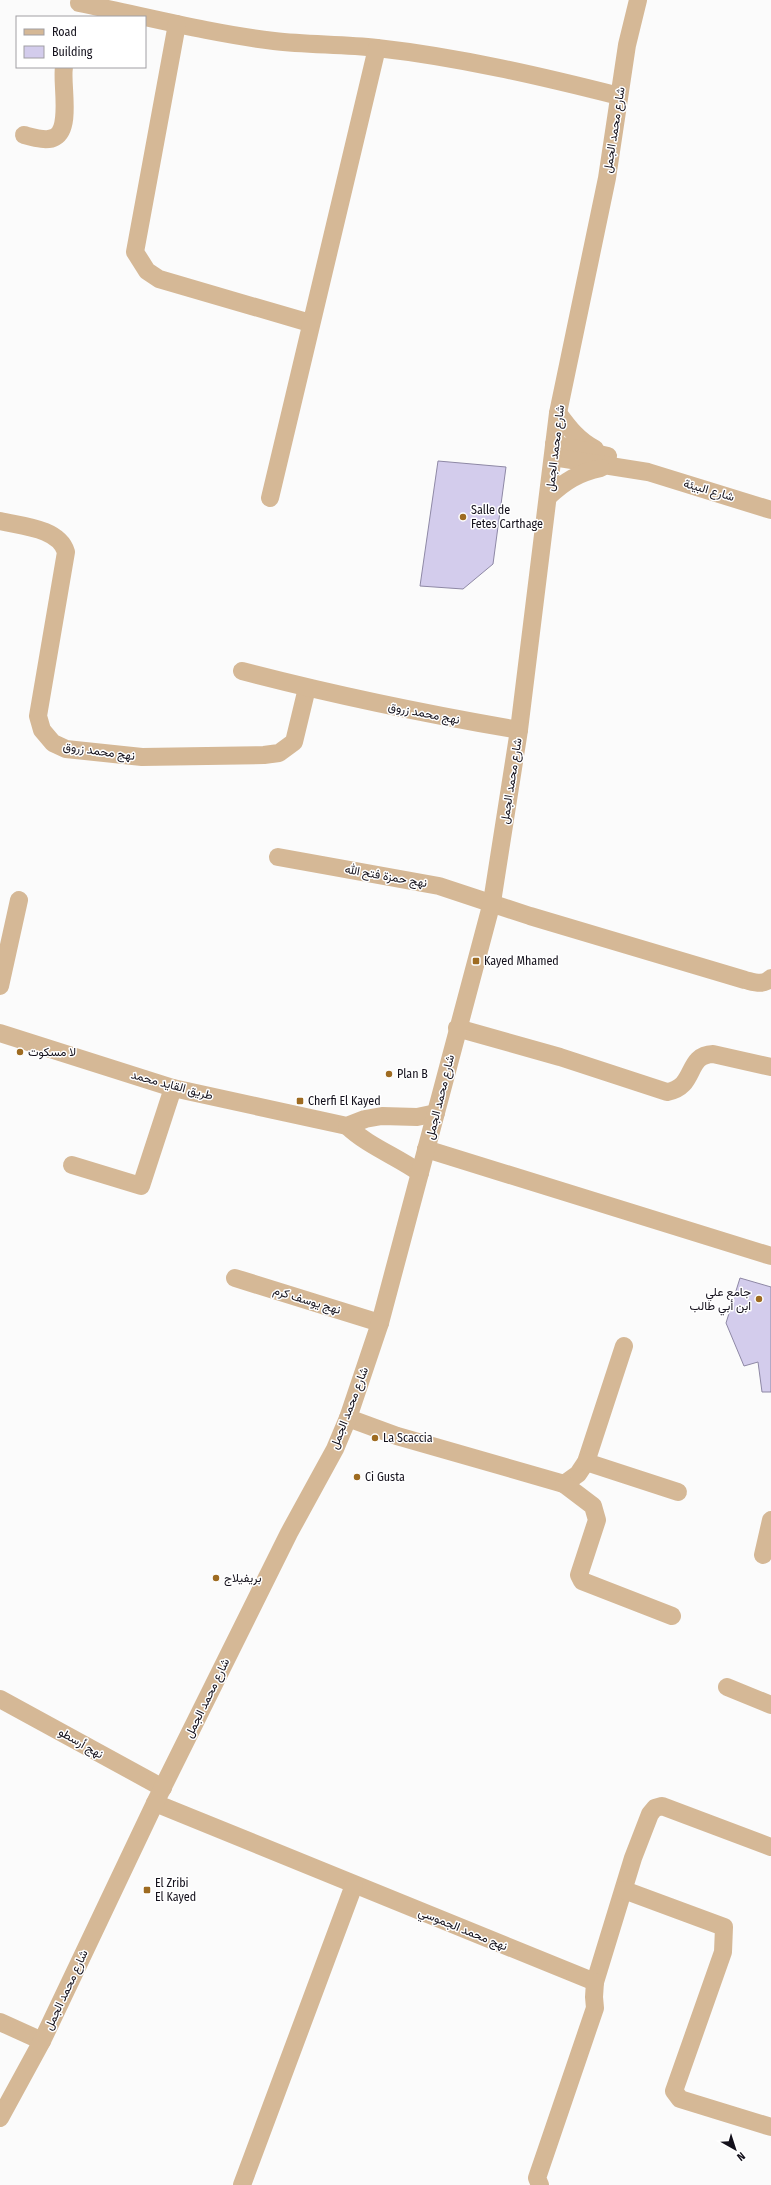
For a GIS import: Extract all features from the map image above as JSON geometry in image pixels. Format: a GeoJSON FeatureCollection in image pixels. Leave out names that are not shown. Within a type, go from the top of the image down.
{"type":"FeatureCollection","features":[{"type":"Feature","properties":{"kind":"street","name":"شارع محمد الجمل"},"geometry":{"type":"LineString","coordinates":[[0,2118],[42,2041],[159,1795],[289,1533],[335,1449],[348,1418],[380,1323],[457,1028],[492,902],[519,730],[558,413],[607,178],[627,45],[638,0]]}},
{"type":"Feature","properties":{"kind":"street"},"geometry":{"type":"LineString","coordinates":[[78,7],[130,16]]}},
{"type":"Feature","properties":{"kind":"street"},"geometry":{"type":"LineString","coordinates":[[146,19],[274,41],[377,48],[542,76],[619,96]]}},
{"type":"Feature","properties":{"kind":"street"},"geometry":{"type":"LineString","coordinates":[[177,24],[135,252],[147,271],[159,279],[310,323]]}},
{"type":"Feature","properties":{"kind":"street"},"geometry":{"type":"LineString","coordinates":[[270,498],[291,416],[310,323],[377,48]]}},
{"type":"Feature","properties":{"kind":"street"},"geometry":{"type":"LineString","coordinates":[[24,135],[49,138],[55,137],[60,132],[64,121],[64,68]]}},
{"type":"Feature","properties":{"kind":"street"},"geometry":{"type":"LineString","coordinates":[[558,413],[572,432],[609,461]]}},
{"type":"Feature","properties":{"kind":"street","name":"شارع البيئة"},"geometry":{"type":"LineString","coordinates":[[554,450],[609,461],[771,510]]}},
{"type":"Feature","properties":{"kind":"street"},"geometry":{"type":"LineString","coordinates":[[548,497],[562,485],[582,472],[609,461]]}},
{"type":"Feature","properties":{"kind":"street","name":"نهج محمد زروق"},"geometry":{"type":"LineString","coordinates":[[0,521],[45,533],[62,543],[66,552],[38,716],[42,730],[53,743],[66,749],[142,757],[264,755],[279,753],[294,742],[307,688]]}},
{"type":"Feature","properties":{"kind":"street","name":"نهج محمد زروق"},"geometry":{"type":"LineString","coordinates":[[242,671],[307,688],[426,714],[519,730]]}},
{"type":"Feature","properties":{"kind":"street","name":"نهج حمزة فتح الله"},"geometry":{"type":"LineString","coordinates":[[278,856],[439,886],[492,902],[530,916],[745,980],[760,983],[768,981],[771,978]]}},
{"type":"Feature","properties":{"kind":"street"},"geometry":{"type":"LineString","coordinates":[[0,986],[19,900]]}},
{"type":"Feature","properties":{"kind":"street"},"geometry":{"type":"LineString","coordinates":[[457,1028],[560,1057],[667,1092],[677,1090],[684,1086],[696,1061],[705,1054],[713,1054],[771,1067]]}},
{"type":"Feature","properties":{"kind":"street","name":"طريق القايد محمد"},"geometry":{"type":"LineString","coordinates":[[0,1033],[173,1088],[347,1126],[382,1116],[417,1117],[436,1113]]}},
{"type":"Feature","properties":{"kind":"street"},"geometry":{"type":"LineString","coordinates":[[72,1165],[140,1186],[173,1088]]}},
{"type":"Feature","properties":{"kind":"street","name":"طريق القايد محمد"},"geometry":{"type":"LineString","coordinates":[[347,1126],[360,1138],[402,1160],[420,1173]]}},
{"type":"Feature","properties":{"kind":"street"},"geometry":{"type":"LineString","coordinates":[[426,1149],[771,1256]]}},
{"type":"Feature","properties":{"kind":"street","name":"نهج يوسف كرم"},"geometry":{"type":"LineString","coordinates":[[235,1278],[380,1323]]}},
{"type":"Feature","properties":{"kind":"street"},"geometry":{"type":"LineString","coordinates":[[564,1484],[578,1474],[586,1462],[624,1346]]}},
{"type":"Feature","properties":{"kind":"street"},"geometry":{"type":"LineString","coordinates":[[348,1418],[397,1436],[564,1484],[593,1506],[597,1520],[579,1575],[582,1581],[672,1616]]}},
{"type":"Feature","properties":{"kind":"street"},"geometry":{"type":"LineString","coordinates":[[586,1462],[678,1492]]}},
{"type":"Feature","properties":{"kind":"street"},"geometry":{"type":"LineString","coordinates":[[763,1555],[771,1520]]}},
{"type":"Feature","properties":{"kind":"street"},"geometry":{"type":"LineString","coordinates":[[727,1687],[771,1705]]}},
{"type":"Feature","properties":{"kind":"street","name":"نهج أرسطو"},"geometry":{"type":"LineString","coordinates":[[0,1698],[159,1795]]}},
{"type":"Feature","properties":{"kind":"street","name":"نهج محمد الجموسي"},"geometry":{"type":"LineString","coordinates":[[159,1795],[354,1885],[595,1982]]}},
{"type":"Feature","properties":{"kind":"street"},"geometry":{"type":"LineString","coordinates":[[540,2185],[537,2178],[595,2008],[595,1982],[633,1858],[650,1814],[655,1808],[662,1806],[771,1847]]}},
{"type":"Feature","properties":{"kind":"street"},"geometry":{"type":"LineString","coordinates":[[242,2185],[354,1885]]}},
{"type":"Feature","properties":{"kind":"street"},"geometry":{"type":"LineString","coordinates":[[624,1890],[724,1927],[723,1952],[674,2091],[680,2099],[771,2128]]}},
{"type":"Feature","properties":{"kind":"street"},"geometry":{"type":"LineString","coordinates":[[0,2022],[42,2041]]}},
{"type":"Feature","properties":{"kind":"building"},"geometry":{"type":"Polygon","coordinates":[[[438,461],[506,467],[493,564],[463,589],[420,586],[438,461]]]}},
{"type":"Feature","properties":{"kind":"building"},"geometry":{"type":"Polygon","coordinates":[[[740,1278],[771,1287],[771,1392],[762,1392],[758,1362],[744,1366],[726,1323],[740,1278]]]}},
{"type":"Feature","properties":{"kind":"place","name":"Salle de Fetes Carthage"},"geometry":{"type":"Point","coordinates":[463,517]}},
{"type":"Feature","properties":{"kind":"place","name":"Kayed Mhamed"},"geometry":{"type":"Point","coordinates":[476,961]}},
{"type":"Feature","properties":{"kind":"place","name":"لا مسكوت"},"geometry":{"type":"Point","coordinates":[20,1052]}},
{"type":"Feature","properties":{"kind":"place","name":"Plan B"},"geometry":{"type":"Point","coordinates":[389,1074]}},
{"type":"Feature","properties":{"kind":"place","name":"Cherfi El Kayed"},"geometry":{"type":"Point","coordinates":[300,1101]}},
{"type":"Feature","properties":{"kind":"place","name":"جامع علي ابن أبي طالب"},"geometry":{"type":"Point","coordinates":[759,1299]}},
{"type":"Feature","properties":{"kind":"place","name":"La Scaccia"},"geometry":{"type":"Point","coordinates":[375,1438]}},
{"type":"Feature","properties":{"kind":"place","name":"Ci Gusta"},"geometry":{"type":"Point","coordinates":[357,1477]}},
{"type":"Feature","properties":{"kind":"place","name":"بريفيلاج"},"geometry":{"type":"Point","coordinates":[216,1578]}},
{"type":"Feature","properties":{"kind":"place","name":"El Zribi El Kayed"},"geometry":{"type":"Point","coordinates":[147,1890]}}]}
